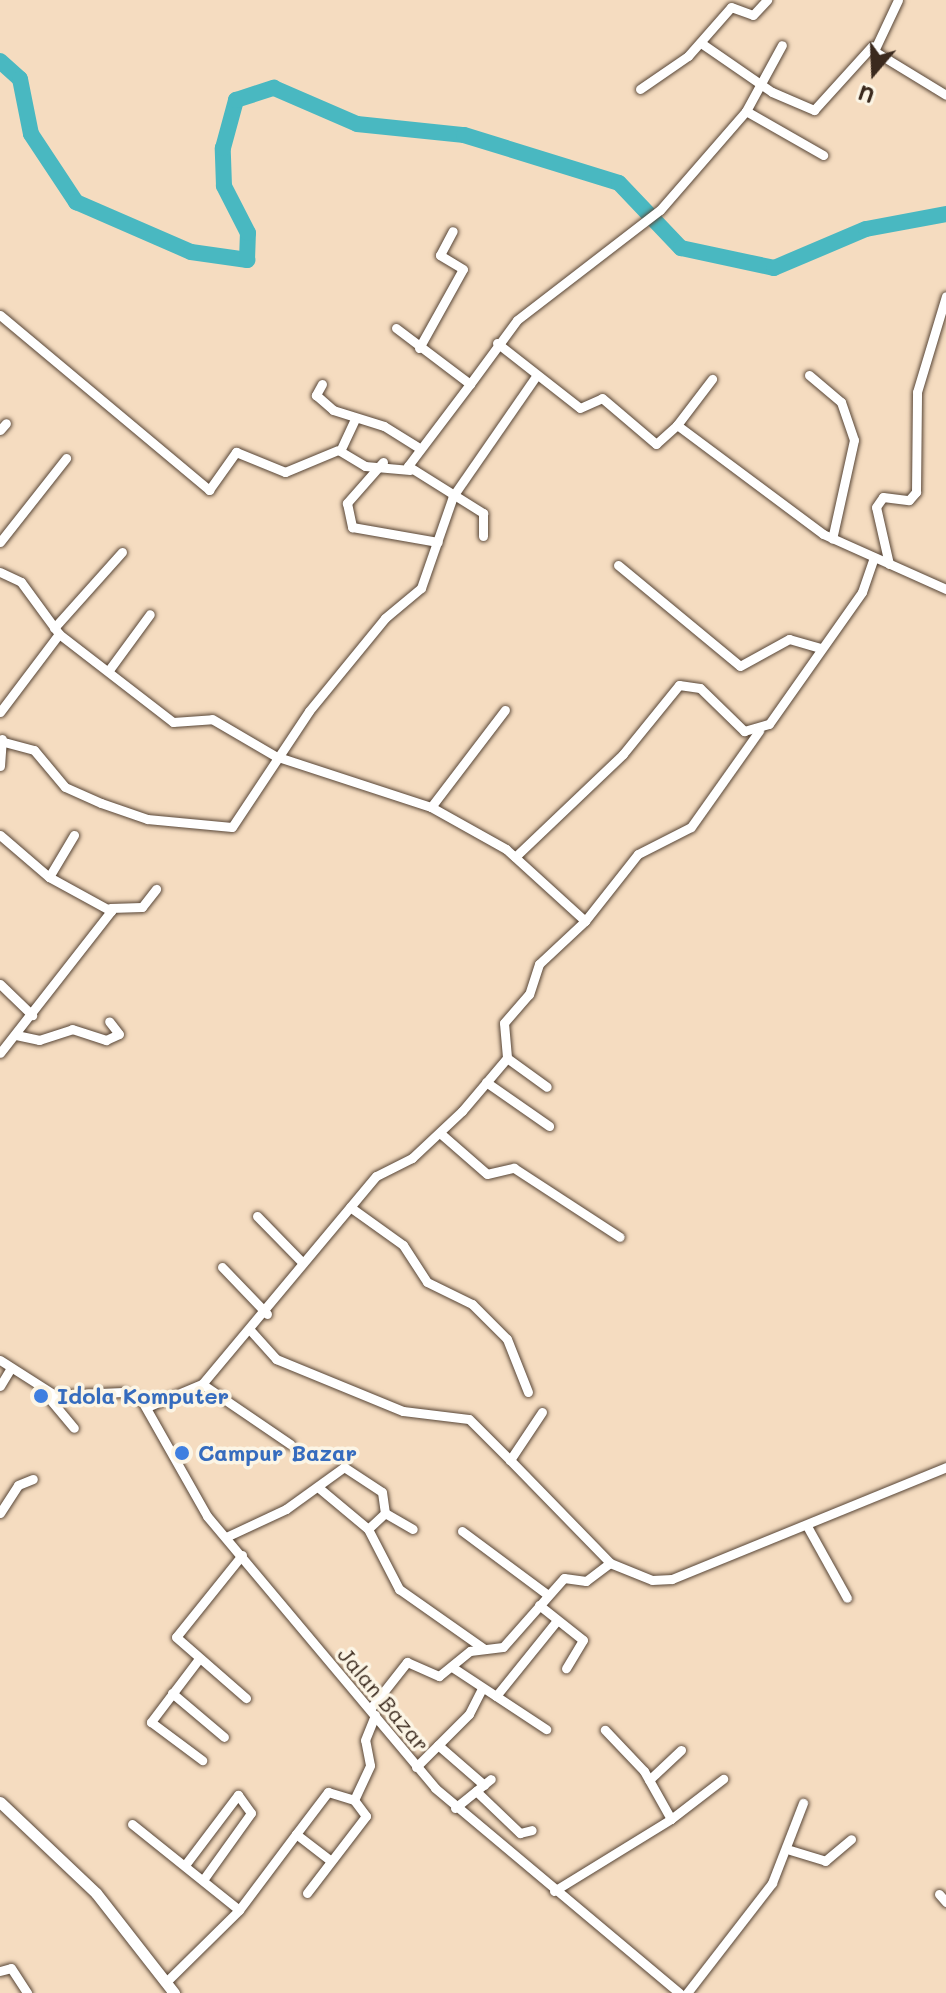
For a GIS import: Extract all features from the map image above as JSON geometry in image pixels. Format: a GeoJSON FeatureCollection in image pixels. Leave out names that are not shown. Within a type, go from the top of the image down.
{"type":"FeatureCollection","features":[{"type":"Feature","properties":{"kind":"main road"},"geometry":{"type":"LineString","coordinates":[[0,1802],[81,1877],[167,1988]]}},
{"type":"Feature","properties":{"kind":"street"},"geometry":{"type":"LineString","coordinates":[[640,89],[701,43],[731,7],[753,15],[767,0]]}},
{"type":"Feature","properties":{"kind":"street"},"geometry":{"type":"LineString","coordinates":[[701,43],[760,84],[814,110],[872,46],[895,1]]}},
{"type":"Feature","properties":{"kind":"street"},"geometry":{"type":"LineString","coordinates":[[410,470],[417,447],[470,384],[497,343],[660,210],[746,111],[782,45]]}},
{"type":"Feature","properties":{"kind":"street"},"geometry":{"type":"LineString","coordinates":[[872,46],[889,64],[946,95]]}},
{"type":"Feature","properties":{"kind":"street"},"geometry":{"type":"LineString","coordinates":[[746,111],[823,155]]}},
{"type":"Feature","properties":{"kind":"street"},"geometry":{"type":"LineString","coordinates":[[419,348],[463,269],[440,255],[453,231]]}},
{"type":"Feature","properties":{"kind":"street"},"geometry":{"type":"LineString","coordinates":[[889,564],[876,507],[883,497],[909,500],[916,492],[917,392],[946,296]]}},
{"type":"Feature","properties":{"kind":"street"},"geometry":{"type":"LineString","coordinates":[[0,315],[209,490],[236,452],[285,472],[338,450],[355,419]]}},
{"type":"Feature","properties":{"kind":"street"},"geometry":{"type":"LineString","coordinates":[[396,328],[470,384]]}},
{"type":"Feature","properties":{"kind":"street"},"geometry":{"type":"LineString","coordinates":[[497,343],[582,409],[602,398],[654,443],[677,425],[712,379]]}},
{"type":"Feature","properties":{"kind":"street"},"geometry":{"type":"LineString","coordinates":[[809,375],[841,402],[854,440],[832,539]]}},
{"type":"Feature","properties":{"kind":"street"},"geometry":{"type":"LineString","coordinates":[[0,766],[2,739],[34,750],[74,792],[147,819],[221,829],[235,825],[275,756],[385,618],[421,588],[453,496],[536,376]]}},
{"type":"Feature","properties":{"kind":"street"},"geometry":{"type":"LineString","coordinates":[[322,384],[318,397],[355,419],[384,426],[417,447]]}},
{"type":"Feature","properties":{"kind":"street"},"geometry":{"type":"LineString","coordinates":[[677,425],[729,470],[832,539],[873,560],[946,589]]}},
{"type":"Feature","properties":{"kind":"street"},"geometry":{"type":"LineString","coordinates":[[338,450],[365,466],[383,462],[410,470],[486,517],[483,536]]}},
{"type":"Feature","properties":{"kind":"street"},"geometry":{"type":"LineString","coordinates":[[0,542],[66,458]]}},
{"type":"Feature","properties":{"kind":"street"},"geometry":{"type":"LineString","coordinates":[[383,462],[347,503],[352,527],[438,542]]}},
{"type":"Feature","properties":{"kind":"street"},"geometry":{"type":"LineString","coordinates":[[0,712],[56,631],[122,552]]}},
{"type":"Feature","properties":{"kind":"street"},"geometry":{"type":"LineString","coordinates":[[43,1391],[67,1397],[130,1393],[147,1407],[202,1384],[267,1314],[300,1260],[376,1176],[440,1133],[507,1058],[504,1023],[529,994],[539,964],[585,921],[638,854],[691,827],[862,592],[873,560]]}},
{"type":"Feature","properties":{"kind":"street"},"geometry":{"type":"LineString","coordinates":[[618,565],[740,666],[789,639],[821,648]]}},
{"type":"Feature","properties":{"kind":"street"},"geometry":{"type":"LineString","coordinates":[[0,572],[21,582],[56,631],[178,725],[212,719],[275,756],[431,807],[515,857],[585,921]]}},
{"type":"Feature","properties":{"kind":"street"},"geometry":{"type":"LineString","coordinates":[[109,670],[150,614]]}},
{"type":"Feature","properties":{"kind":"street"},"geometry":{"type":"LineString","coordinates":[[515,857],[623,754],[679,685],[693,684],[736,726],[759,731]]}},
{"type":"Feature","properties":{"kind":"street"},"geometry":{"type":"LineString","coordinates":[[431,807],[505,710]]}},
{"type":"Feature","properties":{"kind":"street"},"geometry":{"type":"LineString","coordinates":[[0,835],[49,877],[110,908],[142,907],[156,889]]}},
{"type":"Feature","properties":{"kind":"street"},"geometry":{"type":"LineString","coordinates":[[49,877],[74,835]]}},
{"type":"Feature","properties":{"kind":"street"},"geometry":{"type":"LineString","coordinates":[[0,1053],[32,1015],[110,908]]}},
{"type":"Feature","properties":{"kind":"street"},"geometry":{"type":"LineString","coordinates":[[0,984],[32,1015]]}},
{"type":"Feature","properties":{"kind":"street"},"geometry":{"type":"LineString","coordinates":[[16,1035],[39,1040],[72,1029],[106,1040],[119,1034],[109,1021]]}},
{"type":"Feature","properties":{"kind":"street"},"geometry":{"type":"LineString","coordinates":[[507,1058],[547,1087]]}},
{"type":"Feature","properties":{"kind":"street"},"geometry":{"type":"LineString","coordinates":[[486,1082],[549,1126]]}},
{"type":"Feature","properties":{"kind":"street"},"geometry":{"type":"LineString","coordinates":[[440,1133],[487,1174],[514,1168],[620,1237]]}},
{"type":"Feature","properties":{"kind":"street"},"geometry":{"type":"LineString","coordinates":[[350,1207],[403,1245],[427,1282],[472,1304],[507,1339],[528,1392]]}},
{"type":"Feature","properties":{"kind":"street"},"geometry":{"type":"LineString","coordinates":[[257,1216],[300,1260]]}},
{"type":"Feature","properties":{"kind":"street"},"geometry":{"type":"LineString","coordinates":[[222,1267],[267,1314]]}},
{"type":"Feature","properties":{"kind":"street"},"geometry":{"type":"LineString","coordinates":[[251,1331],[276,1359],[403,1411],[469,1419],[610,1563],[664,1581],[807,1526],[946,1467]]}},
{"type":"Feature","properties":{"kind":"street"},"geometry":{"type":"LineString","coordinates":[[0,1360],[43,1391],[74,1428]]}},
{"type":"Feature","properties":{"kind":"street"},"geometry":{"type":"LineString","coordinates":[[0,1386],[11,1368]]}},
{"type":"Feature","properties":{"kind":"street"},"geometry":{"type":"LineString","coordinates":[[202,1384],[290,1444]]}},
{"type":"Feature","properties":{"kind":"street","name":"Jalan Bazar"},"geometry":{"type":"LineString","coordinates":[[147,1407],[198,1503],[416,1767],[455,1808],[679,1993]]}},
{"type":"Feature","properties":{"kind":"street"},"geometry":{"type":"LineString","coordinates":[[510,1460],[542,1412]]}},
{"type":"Feature","properties":{"kind":"street"},"geometry":{"type":"LineString","coordinates":[[226,1537],[319,1488],[347,1467],[382,1492],[385,1513]]}},
{"type":"Feature","properties":{"kind":"street"},"geometry":{"type":"LineString","coordinates":[[0,1513],[18,1485],[33,1479]]}},
{"type":"Feature","properties":{"kind":"street"},"geometry":{"type":"LineString","coordinates":[[319,1488],[368,1529],[399,1589],[483,1648]]}},
{"type":"Feature","properties":{"kind":"street"},"geometry":{"type":"LineString","coordinates":[[385,1513],[413,1529]]}},
{"type":"Feature","properties":{"kind":"street"},"geometry":{"type":"LineString","coordinates":[[368,1529],[385,1513]]}},
{"type":"Feature","properties":{"kind":"street"},"geometry":{"type":"LineString","coordinates":[[807,1526],[847,1598]]}},
{"type":"Feature","properties":{"kind":"street"},"geometry":{"type":"LineString","coordinates":[[462,1531],[548,1595]]}},
{"type":"Feature","properties":{"kind":"street"},"geometry":{"type":"LineString","coordinates":[[242,1555],[176,1637],[198,1660],[246,1698]]}},
{"type":"Feature","properties":{"kind":"street"},"geometry":{"type":"LineString","coordinates":[[354,1800],[370,1765],[365,1740],[372,1712],[407,1662],[436,1676],[483,1648],[503,1647],[564,1578],[586,1581],[610,1563]]}},
{"type":"Feature","properties":{"kind":"street"},"geometry":{"type":"LineString","coordinates":[[539,1605],[555,1623],[583,1640],[566,1668]]}},
{"type":"Feature","properties":{"kind":"street"},"geometry":{"type":"LineString","coordinates":[[496,1696],[555,1623]]}},
{"type":"Feature","properties":{"kind":"street"},"geometry":{"type":"LineString","coordinates":[[198,1660],[151,1722],[202,1760]]}},
{"type":"Feature","properties":{"kind":"street"},"geometry":{"type":"LineString","coordinates":[[452,1667],[546,1729]]}},
{"type":"Feature","properties":{"kind":"street"},"geometry":{"type":"LineString","coordinates":[[416,1767],[438,1745],[482,1689]]}},
{"type":"Feature","properties":{"kind":"street"},"geometry":{"type":"LineString","coordinates":[[172,1693],[224,1737]]}},
{"type":"Feature","properties":{"kind":"street"},"geometry":{"type":"LineString","coordinates":[[605,1730],[649,1780],[671,1819]]}},
{"type":"Feature","properties":{"kind":"street"},"geometry":{"type":"LineString","coordinates":[[438,1745],[483,1785],[520,1833],[532,1830]]}},
{"type":"Feature","properties":{"kind":"street"},"geometry":{"type":"LineString","coordinates":[[649,1780],[681,1750]]}},
{"type":"Feature","properties":{"kind":"street"},"geometry":{"type":"LineString","coordinates":[[554,1891],[671,1819],[723,1779]]}},
{"type":"Feature","properties":{"kind":"street"},"geometry":{"type":"LineString","coordinates":[[455,1808],[483,1785]]}},
{"type":"Feature","properties":{"kind":"street"},"geometry":{"type":"LineString","coordinates":[[167,1988],[239,1910],[327,1793],[354,1800],[365,1823],[307,1893]]}},
{"type":"Feature","properties":{"kind":"street"},"geometry":{"type":"LineString","coordinates":[[185,1865],[238,1795],[251,1813],[203,1880]]}},
{"type":"Feature","properties":{"kind":"street"},"geometry":{"type":"LineString","coordinates":[[687,1993],[737,1933],[790,1850],[803,1803]]}},
{"type":"Feature","properties":{"kind":"street"},"geometry":{"type":"LineString","coordinates":[[132,1824],[239,1910]]}},
{"type":"Feature","properties":{"kind":"street"},"geometry":{"type":"LineString","coordinates":[[296,1834],[331,1861]]}},
{"type":"Feature","properties":{"kind":"street"},"geometry":{"type":"LineString","coordinates":[[790,1850],[825,1861],[851,1839]]}},
{"type":"Feature","properties":{"kind":"street"},"geometry":{"type":"LineString","coordinates":[[0,1971],[11,1968],[27,1993]]}},
{"type":"Feature","properties":{"kind":"waterway"},"geometry":{"type":"LineString","coordinates":[[0,61],[20,79],[31,134],[76,202],[191,252],[247,260],[248,233],[224,186],[223,148],[236,100],[274,88],[357,124],[464,135],[619,183],[681,248],[774,268],[866,229],[946,214]]}},
{"type":"Feature","properties":{"kind":"place","name":"Idola Komputer"},"geometry":{"type":"Point","coordinates":[41,1396]}},
{"type":"Feature","properties":{"kind":"place","name":"Campur Bazar"},"geometry":{"type":"Point","coordinates":[182,1453]}}]}
